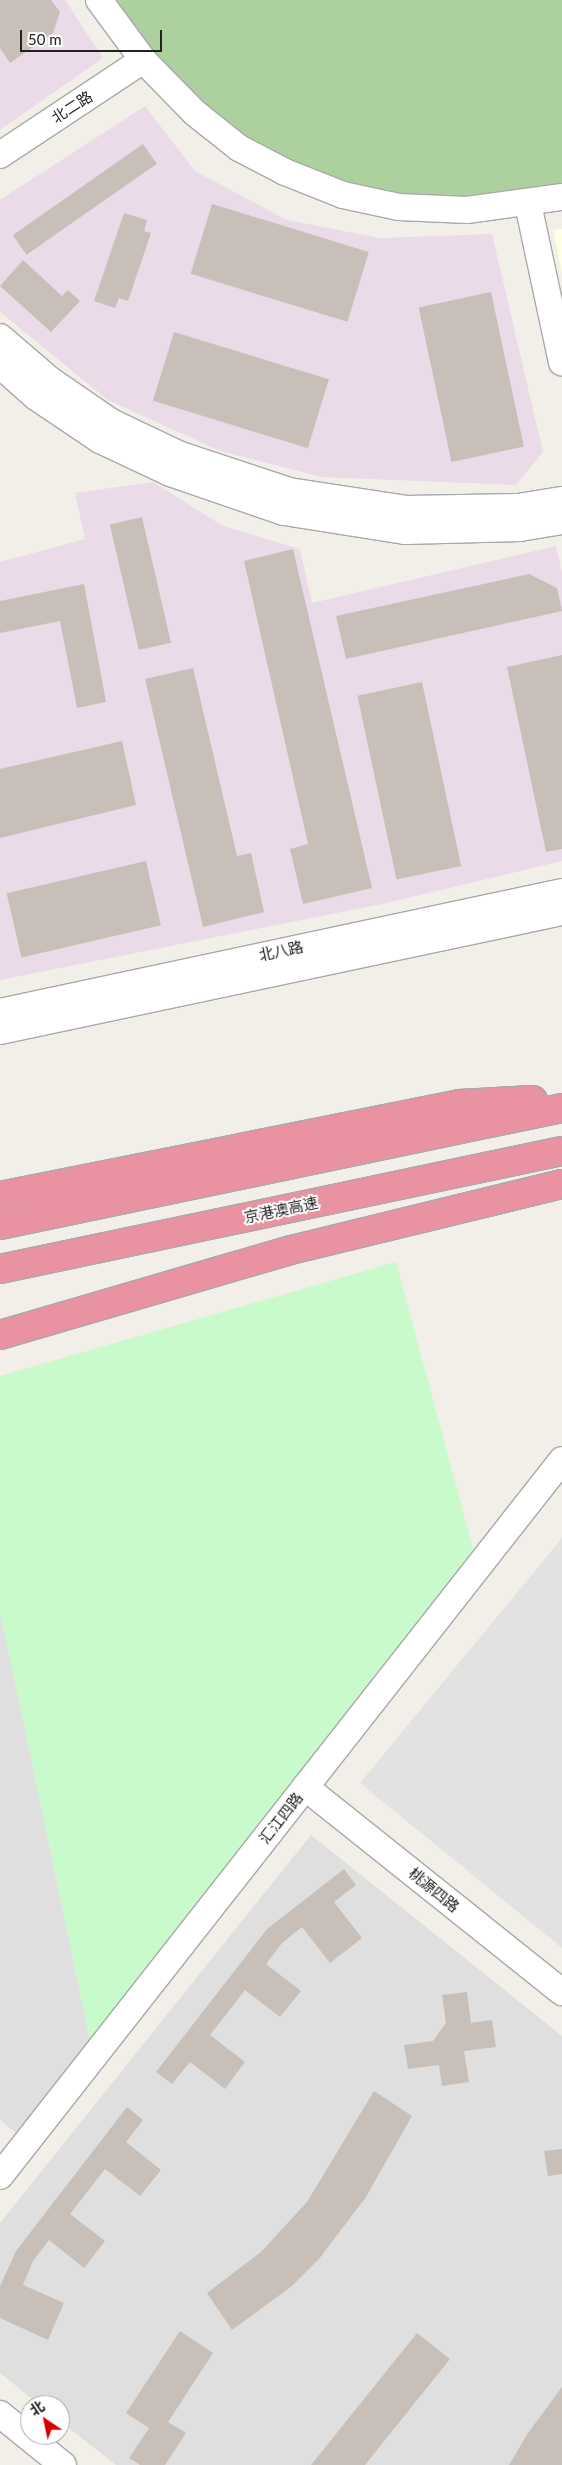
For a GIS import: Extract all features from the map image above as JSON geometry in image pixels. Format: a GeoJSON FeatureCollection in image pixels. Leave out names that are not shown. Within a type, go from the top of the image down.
{"type":"FeatureCollection","features":[{"type":"Feature","properties":{"kind":"highway"},"geometry":{"type":"LineString","coordinates":[[0,1196],[459,1104],[562,1098]]}},
{"type":"Feature","properties":{"kind":"highway"},"geometry":{"type":"LineString","coordinates":[[0,1225],[562,1108]]}},
{"type":"Feature","properties":{"kind":"highway","name":"京港澳高速"},"geometry":{"type":"LineString","coordinates":[[0,1269],[562,1150]]}},
{"type":"Feature","properties":{"kind":"highway"},"geometry":{"type":"LineString","coordinates":[[0,1335],[292,1250],[562,1184]]}},
{"type":"Feature","properties":{"kind":"street"},"geometry":{"type":"LineString","coordinates":[[99,0],[143,60],[195,113],[239,148],[343,195],[409,208],[468,210],[528,204],[562,197]]}},
{"type":"Feature","properties":{"kind":"street","name":"北二路"},"geometry":{"type":"LineString","coordinates":[[0,155],[143,60]]}},
{"type":"Feature","properties":{"kind":"street"},"geometry":{"type":"LineString","coordinates":[[528,204],[562,362]]}},
{"type":"Feature","properties":{"kind":"street"},"geometry":{"type":"LineString","coordinates":[[0,337],[50,380],[111,422],[178,454],[270,486],[406,509],[518,507],[562,500]]}},
{"type":"Feature","properties":{"kind":"street"},"geometry":{"type":"LineString","coordinates":[[0,366],[36,397],[100,440],[170,474],[284,512],[405,531],[520,528],[562,521]]}},
{"type":"Feature","properties":{"kind":"street","name":"北八路"},"geometry":{"type":"LineString","coordinates":[[0,1012],[562,892]]}},
{"type":"Feature","properties":{"kind":"street","name":"北八路"},"geometry":{"type":"LineString","coordinates":[[0,1032],[562,912]]}},
{"type":"Feature","properties":{"kind":"street","name":"汇江四路"},"geometry":{"type":"LineString","coordinates":[[0,2176],[562,1460]]}},
{"type":"Feature","properties":{"kind":"street","name":"桃源四路"},"geometry":{"type":"LineString","coordinates":[[305,1787],[562,1992]]}},
{"type":"Feature","properties":{"kind":"street"},"geometry":{"type":"LineString","coordinates":[[0,2414],[63,2465]]}},
{"type":"Feature","properties":{"kind":"shaded area"},"geometry":{"type":"Polygon","coordinates":[[[0,0],[65,0],[103,58],[0,130],[0,0]]]}},
{"type":"Feature","properties":{"kind":"shaded area"},"geometry":{"type":"Polygon","coordinates":[[[145,106],[195,171],[287,220],[380,238],[492,234],[543,452],[516,485],[322,477],[220,451],[108,400],[0,312],[0,200],[145,106]]]}},
{"type":"Feature","properties":{"kind":"shaded area"},"geometry":{"type":"Polygon","coordinates":[[[562,229],[562,274],[553,230],[562,229]]]}},
{"type":"Feature","properties":{"kind":"shaded area"},"geometry":{"type":"Polygon","coordinates":[[[153,482],[223,526],[300,549],[312,603],[556,546],[562,573],[562,861],[382,904],[0,980],[0,562],[85,539],[75,493],[153,482]]]}},
{"type":"Feature","properties":{"kind":"shaded area"},"geometry":{"type":"Polygon","coordinates":[[[562,1538],[562,1948],[360,1783],[562,1538]]]}},
{"type":"Feature","properties":{"kind":"shaded area"},"geometry":{"type":"Polygon","coordinates":[[[0,1610],[90,2040],[16,2133],[0,2120],[0,1610]]]}},
{"type":"Feature","properties":{"kind":"shaded area"},"geometry":{"type":"Polygon","coordinates":[[[311,1835],[562,2036],[562,2465],[116,2465],[70,2429],[70,2395],[28,2395],[0,2373],[0,2223],[311,1835]]]}},
{"type":"Feature","properties":{"kind":"green space"},"geometry":{"type":"Polygon","coordinates":[[[101,0],[562,0],[562,197],[399,207],[239,148],[101,0]]]}},
{"type":"Feature","properties":{"kind":"green space"},"geometry":{"type":"Polygon","coordinates":[[[396,1262],[475,1556],[90,2040],[0,1610],[0,1376],[396,1262]]]}},
{"type":"Feature","properties":{"kind":"building"},"geometry":{"type":"Polygon","coordinates":[[[0,0],[51,0],[60,12],[53,33],[10,63],[0,48],[0,0]]]}},
{"type":"Feature","properties":{"kind":"building"},"geometry":{"type":"Polygon","coordinates":[[[143,144],[157,164],[27,255],[13,235],[143,144]]]}},
{"type":"Feature","properties":{"kind":"building"},"geometry":{"type":"Polygon","coordinates":[[[212,204],[369,252],[347,322],[191,274],[212,204]]]}},
{"type":"Feature","properties":{"kind":"building"},"geometry":{"type":"Polygon","coordinates":[[[124,213],[147,220],[144,231],[151,233],[128,301],[119,298],[115,308],[94,301],[124,213]]]}},
{"type":"Feature","properties":{"kind":"building"},"geometry":{"type":"Polygon","coordinates":[[[23,260],[62,296],[68,290],[80,301],[51,332],[0,286],[23,260]]]}},
{"type":"Feature","properties":{"kind":"building"},"geometry":{"type":"Polygon","coordinates":[[[491,292],[524,447],[451,462],[419,307],[491,292]]]}},
{"type":"Feature","properties":{"kind":"building"},"geometry":{"type":"Polygon","coordinates":[[[174,332],[329,379],[308,448],[153,401],[174,332]]]}},
{"type":"Feature","properties":{"kind":"building"},"geometry":{"type":"Polygon","coordinates":[[[142,517],[171,643],[139,650],[110,524],[142,517]]]}},
{"type":"Feature","properties":{"kind":"building"},"geometry":{"type":"Polygon","coordinates":[[[293,549],[372,888],[303,904],[290,849],[308,844],[244,561],[293,549]]]}},
{"type":"Feature","properties":{"kind":"building"},"geometry":{"type":"Polygon","coordinates":[[[529,574],[557,588],[562,611],[346,659],[336,616],[529,574]]]}},
{"type":"Feature","properties":{"kind":"building"},"geometry":{"type":"Polygon","coordinates":[[[84,584],[106,702],[77,708],[60,621],[0,633],[0,601],[84,584]]]}},
{"type":"Feature","properties":{"kind":"building"},"geometry":{"type":"Polygon","coordinates":[[[562,655],[562,849],[546,852],[507,667],[562,655]]]}},
{"type":"Feature","properties":{"kind":"building"},"geometry":{"type":"Polygon","coordinates":[[[193,668],[237,856],[251,853],[264,912],[203,927],[145,679],[193,668]]]}},
{"type":"Feature","properties":{"kind":"building"},"geometry":{"type":"Polygon","coordinates":[[[422,682],[461,866],[397,880],[357,696],[422,682]]]}},
{"type":"Feature","properties":{"kind":"building"},"geometry":{"type":"Polygon","coordinates":[[[122,741],[136,805],[0,838],[0,769],[122,741]]]}},
{"type":"Feature","properties":{"kind":"building"},"geometry":{"type":"Polygon","coordinates":[[[146,861],[161,925],[22,957],[7,893],[146,861]]]}},
{"type":"Feature","properties":{"kind":"building"},"geometry":{"type":"Polygon","coordinates":[[[344,1869],[356,1885],[334,1902],[362,1938],[330,1963],[302,1927],[282,1943],[266,1964],[301,1991],[280,2017],[245,1990],[210,2035],[245,2062],[225,2089],[190,2062],[172,2084],[156,2072],[267,1929],[344,1869]]]}},
{"type":"Feature","properties":{"kind":"building"},"geometry":{"type":"Polygon","coordinates":[[[467,1992],[471,2023],[492,2020],[496,2047],[464,2051],[469,2082],[442,2086],[439,2065],[408,2069],[404,2045],[433,2041],[446,2023],[442,1995],[467,1992]]]}},
{"type":"Feature","properties":{"kind":"building"},"geometry":{"type":"Polygon","coordinates":[[[374,2091],[412,2116],[366,2197],[319,2259],[292,2286],[232,2330],[207,2293],[261,2252],[307,2202],[374,2091]]]}},
{"type":"Feature","properties":{"kind":"building"},"geometry":{"type":"Polygon","coordinates":[[[127,2107],[143,2120],[126,2142],[161,2170],[140,2196],[105,2169],[70,2214],[105,2241],[84,2268],[49,2240],[33,2261],[23,2285],[64,2303],[48,2340],[0,2318],[0,2286],[16,2251],[127,2107]]]}},
{"type":"Feature","properties":{"kind":"building"},"geometry":{"type":"Polygon","coordinates":[[[562,2149],[562,2174],[548,2176],[544,2151],[562,2149]]]}},
{"type":"Feature","properties":{"kind":"building"},"geometry":{"type":"Polygon","coordinates":[[[180,2331],[213,2353],[168,2422],[186,2433],[165,2465],[140,2465],[129,2458],[149,2428],[126,2413],[180,2331]]]}},
{"type":"Feature","properties":{"kind":"building"},"geometry":{"type":"Polygon","coordinates":[[[417,2333],[450,2359],[365,2465],[311,2465],[417,2333]]]}},
{"type":"Feature","properties":{"kind":"building"},"geometry":{"type":"Polygon","coordinates":[[[562,2387],[562,2465],[509,2465],[528,2433],[562,2387]]]}}]}
